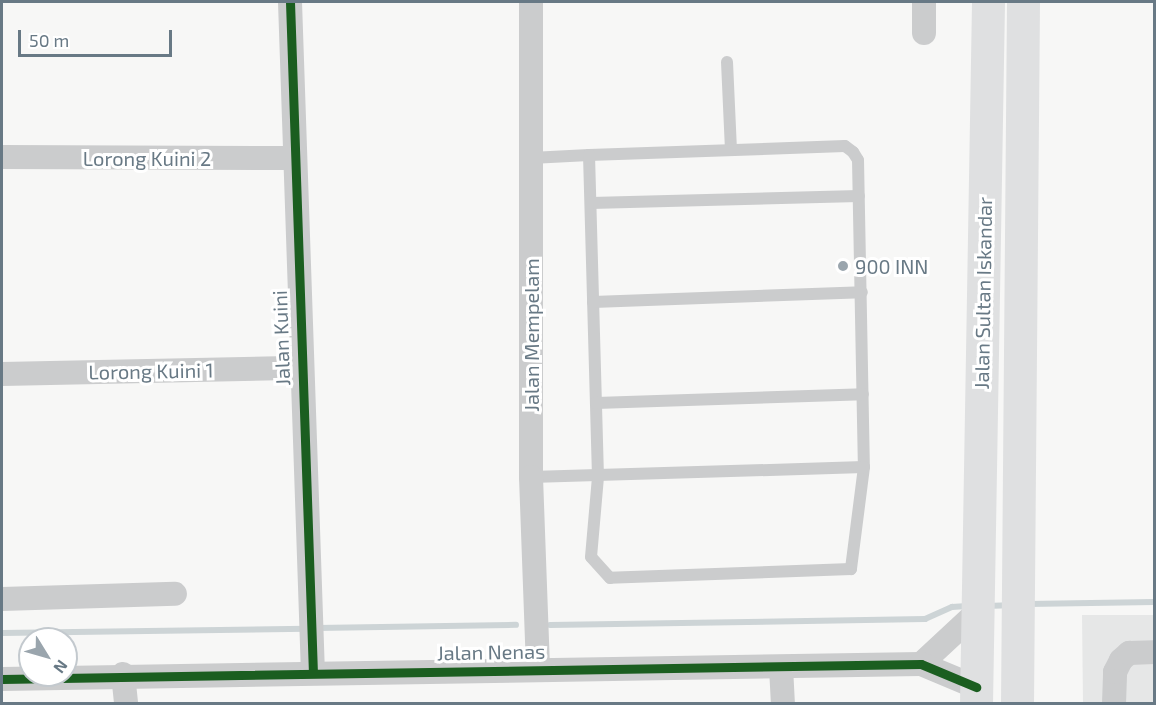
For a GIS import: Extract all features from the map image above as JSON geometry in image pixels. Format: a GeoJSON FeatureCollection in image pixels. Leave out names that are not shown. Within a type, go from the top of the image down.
{"type":"FeatureCollection","features":[{"type":"Feature","properties":{"kind":"main road","name":"Jalan Sultan Iskandar"},"geometry":{"type":"LineString","coordinates":[[976,695],[988,2]]}},
{"type":"Feature","properties":{"kind":"main road"},"geometry":{"type":"LineString","coordinates":[[1017,704],[1023,2]]}},
{"type":"Feature","properties":{"kind":"street","name":"Jalan Kuini"},"geometry":{"type":"LineString","coordinates":[[290,2],[300,368],[313,662]]}},
{"type":"Feature","properties":{"kind":"street","name":"Jalan Mempelam"},"geometry":{"type":"LineString","coordinates":[[531,2],[531,477],[538,669]]}},
{"type":"Feature","properties":{"kind":"street"},"geometry":{"type":"LineString","coordinates":[[924,2],[924,33]]}},
{"type":"Feature","properties":{"kind":"street","name":"Lorong Kuini 2"},"geometry":{"type":"LineString","coordinates":[[2,157],[293,158]]}},
{"type":"Feature","properties":{"kind":"street","name":"Lorong Kuini 1"},"geometry":{"type":"LineString","coordinates":[[2,374],[300,368]]}},
{"type":"Feature","properties":{"kind":"street"},"geometry":{"type":"LineString","coordinates":[[2,599],[175,594]]}},
{"type":"Feature","properties":{"kind":"street"},"geometry":{"type":"LineString","coordinates":[[921,664],[977,602]]}},
{"type":"Feature","properties":{"kind":"street"},"geometry":{"type":"LineString","coordinates":[[1114,704],[1115,672],[1121,660],[1129,653],[1155,652]]}},
{"type":"Feature","properties":{"kind":"street","name":"Jalan Nenas"},"geometry":{"type":"LineString","coordinates":[[2,679],[313,662],[538,669],[921,664],[976,695]]}},
{"type":"Feature","properties":{"kind":"street"},"geometry":{"type":"LineString","coordinates":[[781,667],[783,704]]}},
{"type":"Feature","properties":{"kind":"street"},"geometry":{"type":"LineString","coordinates":[[123,674],[126,704]]}},
{"type":"Feature","properties":{"kind":"lane"},"geometry":{"type":"LineString","coordinates":[[726,62],[731,150]]}},
{"type":"Feature","properties":{"kind":"lane"},"geometry":{"type":"LineString","coordinates":[[531,158],[589,155],[845,146],[858,160],[864,466],[854,563],[844,571],[610,578],[591,557],[598,477],[589,155]]}},
{"type":"Feature","properties":{"kind":"lane"},"geometry":{"type":"LineString","coordinates":[[591,203],[859,196]]}},
{"type":"Feature","properties":{"kind":"lane"},"geometry":{"type":"LineString","coordinates":[[593,302],[862,292]]}},
{"type":"Feature","properties":{"kind":"lane"},"geometry":{"type":"LineString","coordinates":[[596,403],[863,394]]}},
{"type":"Feature","properties":{"kind":"lane"},"geometry":{"type":"LineString","coordinates":[[531,477],[598,477],[864,466]]}},
{"type":"Feature","properties":{"kind":"shaded area"},"geometry":{"type":"Polygon","coordinates":[[[1082,615],[1154,615],[1154,703],[1083,703],[1082,615]]]}},
{"type":"Feature","properties":{"kind":"waterway"},"geometry":{"type":"LineString","coordinates":[[1028,604],[1154,602]]}},
{"type":"Feature","properties":{"kind":"waterway"},"geometry":{"type":"LineString","coordinates":[[986,606],[1009,605]]}},
{"type":"Feature","properties":{"kind":"waterway"},"geometry":{"type":"LineString","coordinates":[[550,625],[925,619],[952,607],[967,606]]}},
{"type":"Feature","properties":{"kind":"waterway"},"geometry":{"type":"LineString","coordinates":[[317,628],[516,625]]}},
{"type":"Feature","properties":{"kind":"waterway"},"geometry":{"type":"LineString","coordinates":[[2,633],[307,629]]}},
{"type":"Feature","properties":{"kind":"cycle path"},"geometry":{"type":"LineString","coordinates":[[290,2],[313,673]]}},
{"type":"Feature","properties":{"kind":"cycle path"},"geometry":{"type":"LineString","coordinates":[[2,679],[921,664],[976,687]]}},
{"type":"Feature","properties":{"kind":"place","name":"900 INN"},"geometry":{"type":"Point","coordinates":[843,266]}}]}
